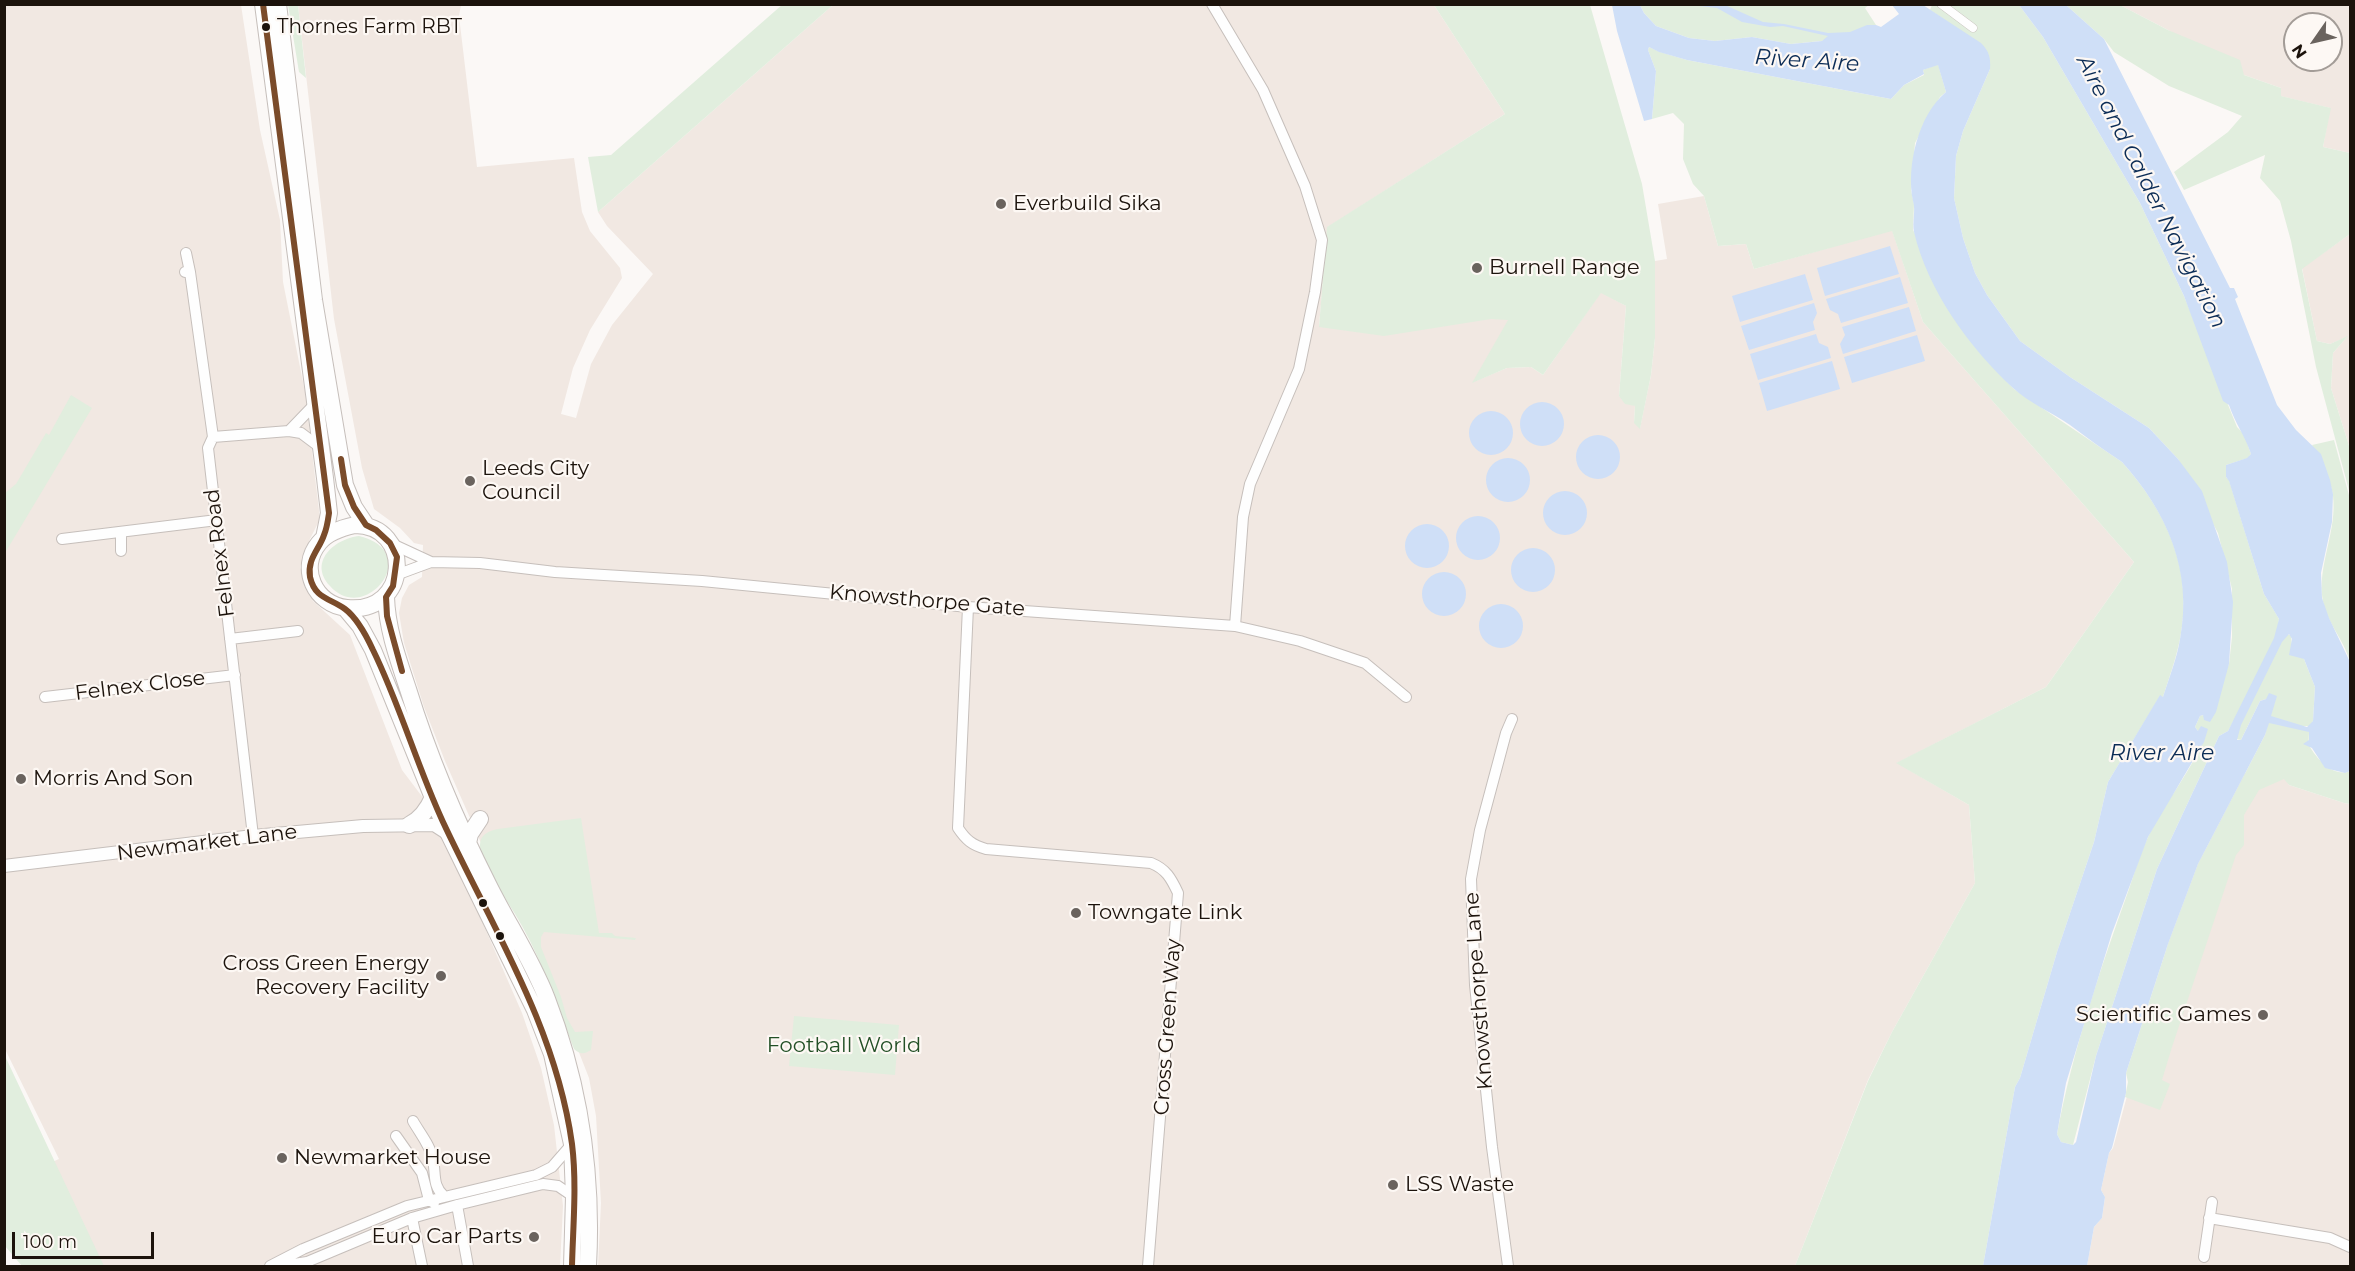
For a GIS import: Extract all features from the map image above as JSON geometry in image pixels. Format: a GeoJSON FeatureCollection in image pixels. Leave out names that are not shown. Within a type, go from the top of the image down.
{"type":"FeatureCollection","features":[{"type":"Feature","properties":{"kind":"highway"},"geometry":{"type":"LineString","coordinates":[[263,4],[329,513],[324,538]]}},
{"type":"Feature","properties":{"kind":"highway"},"geometry":{"type":"LineString","coordinates":[[278,4],[314,300],[345,485],[354,507],[366,525],[376,530],[390,543],[398,556],[393,586],[386,597],[374,604],[345,608],[325,600],[315,590],[310,578],[309,566],[317,545],[324,538],[344,527],[366,525]]}},
{"type":"Feature","properties":{"kind":"highway"},"geometry":{"type":"LineString","coordinates":[[386,597],[392,639],[413,706],[444,791],[578,1062],[586,1159],[588,1266]]}},
{"type":"Feature","properties":{"kind":"highway"},"geometry":{"type":"LineString","coordinates":[[345,608],[360,626],[373,650],[448,834],[536,1010],[552,1054],[572,1144],[574,1197],[572,1266]]}},
{"type":"Feature","properties":{"kind":"highway"},"geometry":{"type":"LineString","coordinates":[[409,825],[416,822],[425,812],[433,797]]}},
{"type":"Feature","properties":{"kind":"highway"},"geometry":{"type":"LineString","coordinates":[[468,843],[470,834],[480,819]]}},
{"type":"Feature","properties":{"kind":"street"},"geometry":{"type":"LineString","coordinates":[[1212,4],[1263,90],[1305,186],[1322,240],[1315,292],[1299,369],[1262,452],[1243,517],[1235,626]]}},
{"type":"Feature","properties":{"kind":"street"},"geometry":{"type":"LineString","coordinates":[[1941,4],[1973,28]]}},
{"type":"Feature","properties":{"kind":"street","name":"Felnex Road"},"geometry":{"type":"LineString","coordinates":[[186,253],[213,437],[208,448],[253,836]]}},
{"type":"Feature","properties":{"kind":"street"},"geometry":{"type":"LineString","coordinates":[[289,431],[315,404]]}},
{"type":"Feature","properties":{"kind":"street"},"geometry":{"type":"LineString","coordinates":[[213,437],[289,431],[301,433],[321,448]]}},
{"type":"Feature","properties":{"kind":"street"},"geometry":{"type":"LineString","coordinates":[[62,539],[217,520]]}},
{"type":"Feature","properties":{"kind":"street"},"geometry":{"type":"LineString","coordinates":[[121,532],[121,551]]}},
{"type":"Feature","properties":{"kind":"street","name":"Knowsthorpe Gate"},"geometry":{"type":"LineString","coordinates":[[390,543],[431,562]]}},
{"type":"Feature","properties":{"kind":"street","name":"Knowsthorpe Gate"},"geometry":{"type":"LineString","coordinates":[[396,575],[431,562],[480,563],[555,572],[702,581],[968,607],[1235,626],[1300,641],[1365,663],[1406,697]]}},
{"type":"Feature","properties":{"kind":"street","name":"Cross Green Way"},"geometry":{"type":"LineString","coordinates":[[968,607],[958,828],[964,838],[972,845],[986,849],[1151,863],[1163,868],[1172,879],[1178,893],[1148,1266]]}},
{"type":"Feature","properties":{"kind":"street"},"geometry":{"type":"LineString","coordinates":[[230,639],[298,632]]}},
{"type":"Feature","properties":{"kind":"street","name":"Felnex Close"},"geometry":{"type":"LineString","coordinates":[[45,697],[234,675]]}},
{"type":"Feature","properties":{"kind":"street","name":"Knowsthorpe Lane"},"geometry":{"type":"LineString","coordinates":[[1508,1266],[1492,1147],[1475,985],[1471,879],[1480,830],[1512,719]]}},
{"type":"Feature","properties":{"kind":"street","name":"Newmarket Lane"},"geometry":{"type":"LineString","coordinates":[[4,866],[253,836],[363,826],[434,825],[448,834]]}},
{"type":"Feature","properties":{"kind":"street"},"geometry":{"type":"LineString","coordinates":[[413,1121],[434,1159],[433,1176],[444,1196]]}},
{"type":"Feature","properties":{"kind":"street"},"geometry":{"type":"LineString","coordinates":[[396,1136],[422,1173],[424,1201],[412,1218],[422,1266]]}},
{"type":"Feature","properties":{"kind":"street"},"geometry":{"type":"LineString","coordinates":[[270,1266],[299,1251],[424,1201],[536,1175],[552,1167],[572,1144]]}},
{"type":"Feature","properties":{"kind":"street"},"geometry":{"type":"LineString","coordinates":[[281,1266],[303,1263],[412,1218],[457,1204],[543,1184],[558,1186],[574,1197]]}},
{"type":"Feature","properties":{"kind":"street"},"geometry":{"type":"LineString","coordinates":[[424,1201],[434,1204],[448,1201],[457,1204]]}},
{"type":"Feature","properties":{"kind":"street"},"geometry":{"type":"LineString","coordinates":[[2204,1257],[2212,1202]]}},
{"type":"Feature","properties":{"kind":"street"},"geometry":{"type":"LineString","coordinates":[[457,1204],[468,1266]]}},
{"type":"Feature","properties":{"kind":"street"},"geometry":{"type":"LineString","coordinates":[[2209,1218],[2330,1238],[2350,1247]]}},
{"type":"Feature","properties":{"kind":"street"},"geometry":{"type":"LineString","coordinates":[[299,1251],[298,1257],[303,1263]]}},
{"type":"Feature","properties":{"kind":"shaded area"},"geometry":{"type":"Polygon","coordinates":[[[5,5],[241,5],[260,130],[280,220],[283,282],[305,392],[320,519],[300,567],[313,601],[350,635],[402,770],[430,807],[522,1013],[541,1068],[554,1125],[563,1206],[560,1266],[100,1266],[50,1163],[59,1159],[5,1049],[5,5]]]}},
{"type":"Feature","properties":{"kind":"shaded area"},"geometry":{"type":"Polygon","coordinates":[[[298,5],[461,5],[459,16],[477,167],[574,158],[582,212],[590,231],[620,268],[622,278],[590,330],[573,368],[561,414],[576,418],[591,364],[612,325],[653,274],[607,226],[598,212],[833,5],[1434,5],[1505,114],[1328,227],[1319,326],[1584,241],[1473,382],[1507,368],[1531,367],[1543,375],[1601,292],[1626,306],[1619,396],[1635,406],[1634,421],[1640,428],[1651,375],[1655,338],[1655,261],[1667,259],[1658,204],[1704,196],[1718,246],[1746,244],[1754,269],[1892,230],[1923,322],[2134,562],[2046,687],[1897,763],[1969,805],[1975,883],[1892,1032],[1868,1080],[1795,1266],[598,1266],[601,1203],[596,1116],[589,1078],[536,943],[481,843],[445,761],[424,707],[404,643],[399,613],[402,598],[409,585],[422,577],[423,545],[414,543],[400,528],[374,509],[362,468],[334,319],[298,5]]]}},
{"type":"Feature","properties":{"kind":"shaded area"},"geometry":{"type":"Polygon","coordinates":[[[2120,5],[2350,5],[2350,153],[2323,147],[2330,108],[2280,96],[2281,88],[2244,75],[2168,30],[2120,5]]]}},
{"type":"Feature","properties":{"kind":"shaded area"},"geometry":{"type":"Polygon","coordinates":[[[2350,234],[2350,449],[2331,388],[2333,353],[2347,337],[2330,344],[2317,341],[2302,268],[2350,234]]]}},
{"type":"Feature","properties":{"kind":"shaded area"},"geometry":{"type":"Polygon","coordinates":[[[2245,773],[2285,778],[2289,785],[2350,804],[2350,1266],[2087,1266],[2094,1227],[2102,1218],[2105,1197],[2101,1190],[2109,1153],[2113,1148],[2168,944],[2198,864],[2245,773]]]}},
{"type":"Feature","properties":{"kind":"green space"},"geometry":{"type":"Polygon","coordinates":[[[783,4],[833,5],[598,212],[588,157],[611,155],[783,4]]]}},
{"type":"Feature","properties":{"kind":"green space"},"geometry":{"type":"Polygon","coordinates":[[[288,5],[298,5],[306,78],[299,72],[288,5]]]}},
{"type":"Feature","properties":{"kind":"green space"},"geometry":{"type":"Polygon","coordinates":[[[1434,5],[1590,5],[1642,184],[1655,261],[1655,338],[1651,375],[1640,429],[1634,423],[1635,406],[1625,404],[1619,396],[1626,306],[1601,293],[1543,375],[1531,367],[1507,368],[1472,383],[1508,320],[1491,319],[1384,336],[1319,327],[1327,227],[1505,114],[1434,5]]]}},
{"type":"Feature","properties":{"kind":"green space"},"geometry":{"type":"Polygon","coordinates":[[[1640,5],[1869,5],[1865,8],[1876,25],[1867,25],[1862,38],[1843,44],[1831,40],[1791,44],[1752,37],[1715,41],[1689,38],[1656,26],[1640,5]]]}},
{"type":"Feature","properties":{"kind":"green space"},"geometry":{"type":"Polygon","coordinates":[[[1932,5],[2019,5],[2043,37],[2140,203],[2184,296],[2237,427],[2244,434],[2251,454],[2248,458],[2226,465],[2226,477],[2229,480],[2264,594],[2279,619],[2278,627],[2285,636],[2291,635],[2292,646],[2304,659],[2315,687],[2313,721],[2310,726],[2303,726],[2309,732],[2309,746],[2332,770],[2350,771],[2350,804],[2289,785],[2284,779],[2259,790],[2244,815],[2244,845],[2236,855],[2172,1047],[2162,1080],[2170,1084],[2160,1110],[2125,1097],[2128,1082],[2126,1073],[2168,944],[2198,864],[2265,735],[2271,711],[2266,699],[2260,701],[2241,740],[2236,739],[2233,722],[2228,731],[2219,736],[2157,869],[2096,1056],[2073,1145],[2061,1142],[2057,1134],[2079,1040],[2142,850],[2155,823],[2202,744],[2207,729],[2198,731],[2195,727],[2200,716],[2203,715],[2205,718],[2229,664],[2232,637],[2232,589],[2218,533],[2178,459],[2149,428],[2070,377],[2020,341],[1987,295],[1975,273],[1963,238],[1954,198],[1956,156],[1963,131],[1990,69],[1949,23],[1930,10],[1932,5]]]}},
{"type":"Feature","properties":{"kind":"green space"},"geometry":{"type":"Polygon","coordinates":[[[2066,5],[2120,5],[2168,30],[2240,60],[2244,75],[2281,88],[2281,96],[2331,108],[2323,147],[2350,153],[2350,234],[2302,269],[2317,341],[2330,344],[2348,336],[2333,353],[2331,388],[2350,449],[2350,494],[2316,367],[2291,241],[2280,201],[2260,178],[2265,155],[2184,190],[2174,172],[2228,132],[2242,116],[2169,86],[2114,52],[2104,39],[2066,5]]]}},
{"type":"Feature","properties":{"kind":"green space"},"geometry":{"type":"Polygon","coordinates":[[[1649,47],[1687,60],[1891,99],[1904,85],[1924,75],[1923,70],[1938,64],[1946,92],[1940,97],[1915,143],[1911,190],[1914,204],[1913,230],[1977,349],[2014,389],[2122,462],[2152,501],[2164,522],[2180,566],[2183,614],[2176,654],[2163,697],[2160,696],[2108,782],[2094,842],[2057,952],[2020,1078],[2015,1087],[1983,1266],[1795,1266],[1868,1081],[1892,1032],[1975,883],[1969,805],[1896,763],[2046,687],[2134,562],[1923,322],[1892,231],[1754,269],[1746,244],[1718,246],[1704,196],[1693,184],[1683,159],[1684,124],[1673,113],[1652,119],[1656,71],[1649,47]]]}},
{"type":"Feature","properties":{"kind":"green space"},"geometry":{"type":"Polygon","coordinates":[[[71,395],[92,408],[5,553],[5,493],[16,484],[46,433],[49,435],[71,395]]]}},
{"type":"Feature","properties":{"kind":"green space"},"geometry":{"type":"Polygon","coordinates":[[[2334,440],[2350,499],[2350,662],[2326,613],[2322,595],[2323,570],[2334,509],[2332,490],[2312,445],[2334,440]]]}},
{"type":"Feature","properties":{"kind":"green space"},"geometry":{"type":"Polygon","coordinates":[[[359,536],[378,544],[387,556],[388,569],[382,582],[372,592],[359,597],[344,596],[330,586],[324,577],[323,560],[333,547],[359,536]]]}},
{"type":"Feature","properties":{"kind":"green space"},"geometry":{"type":"Polygon","coordinates":[[[581,818],[599,933],[636,938],[635,940],[544,932],[541,937],[541,947],[567,1018],[575,1032],[593,1031],[591,1050],[582,1053],[574,1049],[530,941],[485,865],[480,850],[480,841],[488,832],[581,818]]]}},
{"type":"Feature","properties":{"kind":"green space","name":"Football World"},"geometry":{"type":"Polygon","coordinates":[[[794,1016],[899,1025],[895,1075],[789,1066],[794,1016]]]}},
{"type":"Feature","properties":{"kind":"green space"},"geometry":{"type":"Polygon","coordinates":[[[4,1056],[104,1266],[22,1266],[5,1246],[4,1056]]]}},
{"type":"Feature","properties":{"kind":"water"},"geometry":{"type":"Polygon","coordinates":[[[1612,5],[1640,5],[1656,26],[1689,38],[1715,41],[1752,37],[1791,44],[1822,41],[1828,36],[1783,26],[1770,27],[1742,22],[1717,8],[1691,5],[1725,5],[1763,22],[1828,33],[1850,32],[1867,25],[1881,27],[1899,14],[1892,5],[1923,5],[1981,43],[1989,55],[1990,69],[1963,131],[1956,156],[1954,198],[1963,238],[1975,273],[1987,295],[2020,341],[2070,377],[2149,428],[2178,459],[2202,491],[2227,562],[2233,602],[2229,664],[2216,712],[2210,722],[2204,720],[2203,715],[2200,716],[2195,727],[2198,731],[2201,726],[2208,729],[2204,742],[2148,837],[2112,933],[2066,1083],[2057,1134],[2061,1142],[2073,1145],[2076,1142],[2096,1056],[2157,869],[2219,736],[2228,731],[2274,638],[2279,619],[2264,594],[2226,477],[2226,465],[2247,458],[2251,454],[2249,447],[2229,405],[2223,401],[2184,296],[2140,203],[2043,37],[2019,5],[2066,5],[2104,39],[2230,288],[2234,288],[2238,297],[2235,299],[2277,405],[2296,430],[2321,454],[2333,494],[2332,522],[2321,573],[2322,598],[2350,662],[2350,771],[2345,773],[2325,768],[2312,748],[2303,744],[2309,740],[2309,732],[2269,723],[2265,735],[2198,864],[2168,944],[2126,1073],[2126,1093],[2101,1190],[2105,1197],[2102,1218],[2094,1227],[2087,1266],[1983,1266],[2015,1087],[2020,1078],[2057,952],[2094,842],[2108,782],[2160,695],[2163,697],[2177,653],[2183,614],[2183,590],[2173,544],[2152,501],[2122,462],[2013,388],[1966,336],[1952,317],[1929,276],[1914,232],[1911,173],[1916,142],[1921,128],[1936,102],[1946,92],[1938,65],[1923,70],[1924,74],[1904,85],[1891,99],[1687,60],[1649,47],[1656,71],[1652,119],[1644,121],[1617,31],[1612,5]],[[2289,634],[2282,642],[2241,725],[2237,740],[2241,740],[2260,701],[2266,699],[2269,693],[2277,696],[2271,716],[2307,727],[2313,721],[2315,687],[2304,659],[2289,655],[2292,639],[2289,634]]]}},
{"type":"Feature","properties":{"kind":"water"},"geometry":{"type":"Polygon","coordinates":[[[1890,246],[1899,274],[1825,296],[1817,268],[1890,246]]]}},
{"type":"Feature","properties":{"kind":"water"},"geometry":{"type":"Polygon","coordinates":[[[1805,274],[1813,300],[1740,322],[1732,296],[1805,274]]]}},
{"type":"Feature","properties":{"kind":"water"},"geometry":{"type":"Polygon","coordinates":[[[1900,277],[1908,303],[1841,323],[1838,314],[1830,310],[1826,299],[1900,277]]]}},
{"type":"Feature","properties":{"kind":"water"},"geometry":{"type":"Polygon","coordinates":[[[1814,303],[1817,313],[1813,322],[1815,330],[1749,350],[1741,326],[1814,303]]]}},
{"type":"Feature","properties":{"kind":"water"},"geometry":{"type":"Polygon","coordinates":[[[1909,307],[1916,331],[1843,354],[1840,344],[1845,335],[1842,327],[1909,307]]]}},
{"type":"Feature","properties":{"kind":"water"},"geometry":{"type":"Polygon","coordinates":[[[1816,334],[1819,343],[1828,347],[1831,358],[1758,380],[1750,354],[1816,334]]]}},
{"type":"Feature","properties":{"kind":"water"},"geometry":{"type":"Polygon","coordinates":[[[1917,335],[1925,361],[1852,383],[1844,357],[1917,335]]]}},
{"type":"Feature","properties":{"kind":"water"},"geometry":{"type":"Polygon","coordinates":[[[1832,361],[1840,389],[1767,411],[1759,383],[1832,361]]]}},
{"type":"Feature","properties":{"kind":"water"},"geometry":{"type":"Polygon","coordinates":[[[1542,402],[1558,408],[1564,424],[1558,440],[1542,446],[1526,440],[1520,424],[1526,408],[1542,402]]]}},
{"type":"Feature","properties":{"kind":"water"},"geometry":{"type":"Polygon","coordinates":[[[1491,411],[1507,417],[1513,433],[1507,449],[1491,455],[1475,449],[1469,433],[1475,417],[1491,411]]]}},
{"type":"Feature","properties":{"kind":"water"},"geometry":{"type":"Polygon","coordinates":[[[1598,435],[1614,441],[1620,457],[1614,473],[1598,479],[1582,473],[1576,457],[1582,441],[1598,435]]]}},
{"type":"Feature","properties":{"kind":"water"},"geometry":{"type":"Polygon","coordinates":[[[1508,458],[1524,464],[1530,480],[1524,496],[1508,502],[1492,496],[1486,480],[1492,464],[1508,458]]]}},
{"type":"Feature","properties":{"kind":"water"},"geometry":{"type":"Polygon","coordinates":[[[1565,491],[1581,497],[1587,513],[1581,529],[1565,535],[1549,529],[1543,513],[1549,497],[1565,491]]]}},
{"type":"Feature","properties":{"kind":"water"},"geometry":{"type":"Polygon","coordinates":[[[1478,516],[1494,522],[1500,538],[1494,554],[1478,560],[1462,554],[1456,538],[1462,522],[1478,516]]]}},
{"type":"Feature","properties":{"kind":"water"},"geometry":{"type":"Polygon","coordinates":[[[1427,524],[1443,530],[1449,546],[1443,562],[1427,568],[1411,562],[1405,546],[1411,530],[1427,524]]]}},
{"type":"Feature","properties":{"kind":"water"},"geometry":{"type":"Polygon","coordinates":[[[1533,548],[1549,554],[1555,570],[1549,586],[1533,592],[1517,586],[1511,570],[1517,554],[1533,548]]]}},
{"type":"Feature","properties":{"kind":"water"},"geometry":{"type":"Polygon","coordinates":[[[1444,572],[1460,578],[1466,594],[1460,610],[1444,616],[1428,610],[1422,594],[1428,578],[1444,572]]]}},
{"type":"Feature","properties":{"kind":"water"},"geometry":{"type":"Polygon","coordinates":[[[1501,604],[1517,610],[1523,626],[1517,642],[1501,648],[1485,642],[1479,626],[1485,610],[1501,604]]]}},
{"type":"Feature","properties":{"kind":"transit line"},"geometry":{"type":"LineString","coordinates":[[263,4],[329,513],[325,532],[310,565],[310,577],[315,590],[349,613],[358,622],[368,639],[392,692],[443,822],[520,978],[537,1018],[564,1101],[572,1144],[574,1190],[572,1266]]}},
{"type":"Feature","properties":{"kind":"transit line"},"geometry":{"type":"LineString","coordinates":[[341,459],[345,485],[354,507],[366,525],[376,530],[390,543],[397,557],[393,586],[386,597],[387,616],[402,671]]}},
{"type":"Feature","properties":{"kind":"place","name":"Thornes Farm RBT"},"geometry":{"type":"Point","coordinates":[266,27]}},
{"type":"Feature","properties":{"kind":"place","name":"Everbuild Sika"},"geometry":{"type":"Point","coordinates":[1001,204]}},
{"type":"Feature","properties":{"kind":"place","name":"Burnell Range"},"geometry":{"type":"Point","coordinates":[1477,268]}},
{"type":"Feature","properties":{"kind":"place","name":"Leeds City Council"},"geometry":{"type":"Point","coordinates":[470,481]}},
{"type":"Feature","properties":{"kind":"place","name":"Morris And Son"},"geometry":{"type":"Point","coordinates":[21,779]}},
{"type":"Feature","properties":{"kind":"place","name":"Towngate Link"},"geometry":{"type":"Point","coordinates":[1076,913]}},
{"type":"Feature","properties":{"kind":"place","name":"Cross Green Energy Recovery Facility"},"geometry":{"type":"Point","coordinates":[441,976]}},
{"type":"Feature","properties":{"kind":"place","name":"Scientific Games"},"geometry":{"type":"Point","coordinates":[2263,1015]}},
{"type":"Feature","properties":{"kind":"place","name":"Newmarket House"},"geometry":{"type":"Point","coordinates":[282,1158]}},
{"type":"Feature","properties":{"kind":"place","name":"LSS Waste"},"geometry":{"type":"Point","coordinates":[1393,1185]}},
{"type":"Feature","properties":{"kind":"place","name":"Euro Car Parts"},"geometry":{"type":"Point","coordinates":[534,1237]}},
{"type":"Feature","properties":{"kind":"water label","name":"River Aire"},"geometry":{"type":"Point","coordinates":[1807,61]}},
{"type":"Feature","properties":{"kind":"water label","name":"Aire and Calder Navigation"},"geometry":{"type":"Point","coordinates":[2151,192]}},
{"type":"Feature","properties":{"kind":"water label","name":"River Aire"},"geometry":{"type":"Point","coordinates":[2162,754]}}]}
